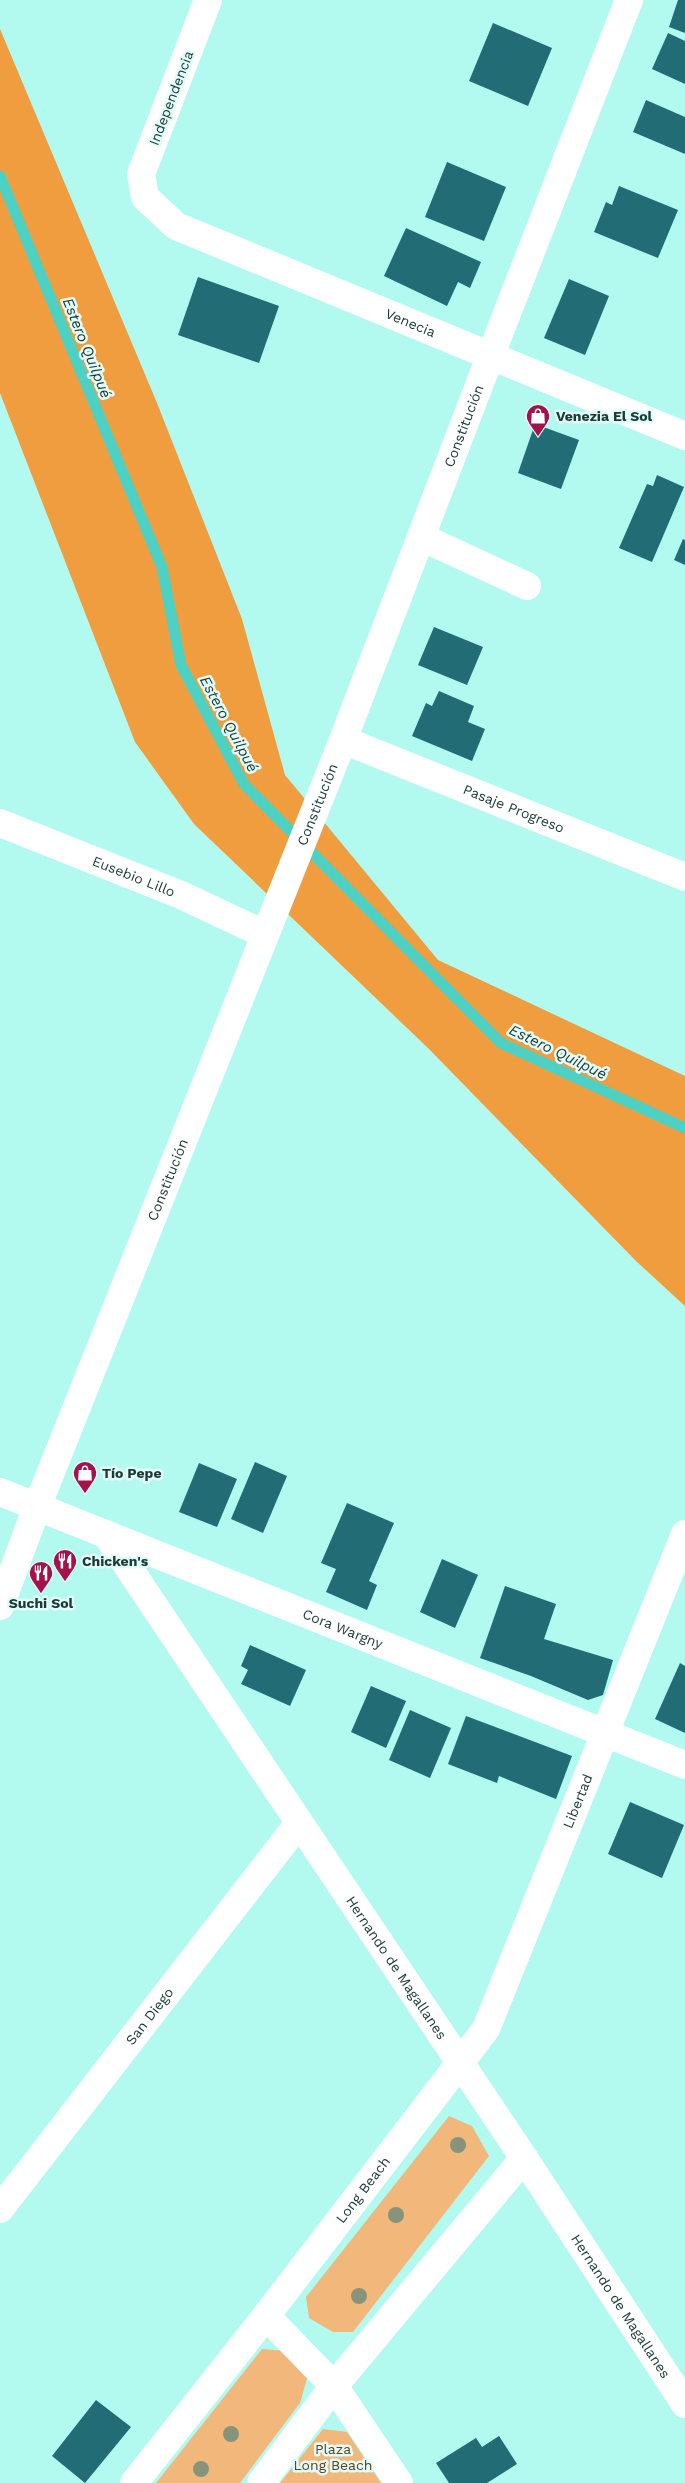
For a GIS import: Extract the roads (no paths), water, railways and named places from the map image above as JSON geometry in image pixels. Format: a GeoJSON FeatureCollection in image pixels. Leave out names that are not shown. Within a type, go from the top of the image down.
{"type":"FeatureCollection","features":[{"type":"Feature","properties":{"kind":"street","name":"Independencia"},"geometry":{"type":"LineString","coordinates":[[145,197],[141,174],[208,0]]}},
{"type":"Feature","properties":{"kind":"street","name":"Constitución"},"geometry":{"type":"LineString","coordinates":[[0,1606],[37,1506],[343,740],[629,0]]}},
{"type":"Feature","properties":{"kind":"street","name":"Venecia"},"geometry":{"type":"LineString","coordinates":[[145,197],[176,226],[685,436]]}},
{"type":"Feature","properties":{"kind":"street"},"geometry":{"type":"LineString","coordinates":[[421,537],[527,586]]}},
{"type":"Feature","properties":{"kind":"street","name":"Pasaje Progreso"},"geometry":{"type":"LineString","coordinates":[[343,740],[685,877]]}},
{"type":"Feature","properties":{"kind":"street","name":"Eusebio Lillo"},"geometry":{"type":"LineString","coordinates":[[0,822],[181,896],[264,934]]}},
{"type":"Feature","properties":{"kind":"street","name":"Cora Wargny"},"geometry":{"type":"LineString","coordinates":[[0,1492],[685,1765]]}},
{"type":"Feature","properties":{"kind":"street","name":"Hernando de Magallanes"},"geometry":{"type":"LineString","coordinates":[[106,1534],[524,2158],[685,2404]]}},
{"type":"Feature","properties":{"kind":"street","name":"Libertad"},"geometry":{"type":"LineString","coordinates":[[460,2063],[486,2029],[606,1735],[685,1534]]}},
{"type":"Feature","properties":{"kind":"street","name":"San Diego"},"geometry":{"type":"LineString","coordinates":[[0,2209],[299,1823]]}},
{"type":"Feature","properties":{"kind":"street","name":"Long Beach"},"geometry":{"type":"LineString","coordinates":[[134,2483],[266,2316],[460,2063]]}},
{"type":"Feature","properties":{"kind":"street"},"geometry":{"type":"LineString","coordinates":[[261,2483],[334,2386],[524,2158]]}},
{"type":"Feature","properties":{"kind":"street"},"geometry":{"type":"LineString","coordinates":[[266,2316],[334,2386],[399,2483]]}},
{"type":"Feature","properties":{"kind":"waterway","name":"Estero Quilpué"},"geometry":{"type":"LineString","coordinates":[[0,176],[162,567],[181,665],[244,784],[501,1043],[685,1128]]}},
{"type":"Feature","properties":{"kind":"place","name":"Venezia El Sol"},"geometry":{"type":"Point","coordinates":[538,437]}},
{"type":"Feature","properties":{"kind":"place","name":"Tío Pepe"},"geometry":{"type":"Point","coordinates":[85,1494]}},
{"type":"Feature","properties":{"kind":"place","name":"Chicken's"},"geometry":{"type":"Point","coordinates":[65,1582]}},
{"type":"Feature","properties":{"kind":"place","name":"Suchi Sol"},"geometry":{"type":"Point","coordinates":[41,1594]}},
{"type":"Feature","properties":{"kind":"park label","name":"Plaza Long Beach"},"geometry":{"type":"Point","coordinates":[333,2458]}}]}
